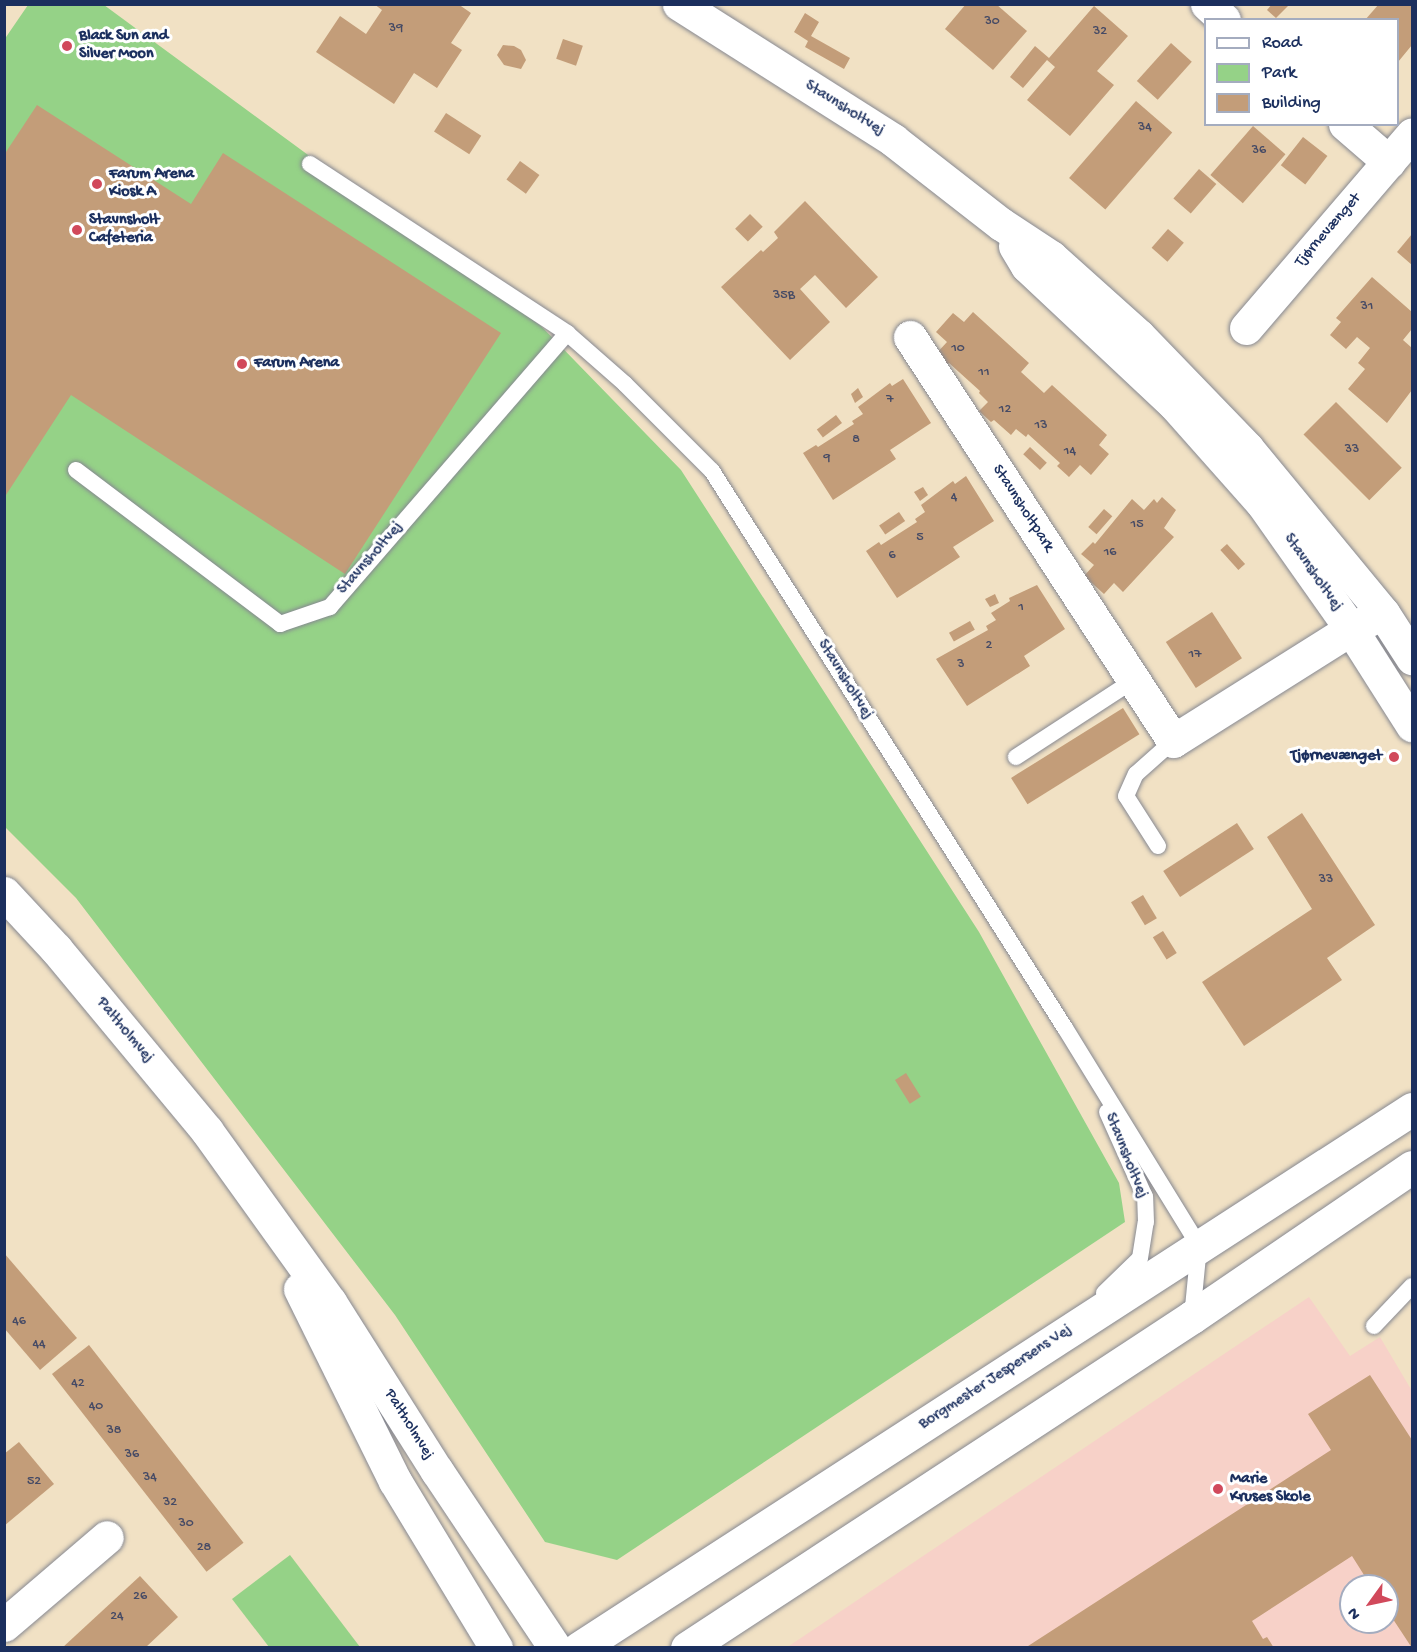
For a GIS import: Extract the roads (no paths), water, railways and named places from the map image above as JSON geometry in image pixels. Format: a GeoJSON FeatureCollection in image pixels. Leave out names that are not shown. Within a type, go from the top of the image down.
{"type":"FeatureCollection","features":[{"type":"Feature","properties":{"kind":"street","name":"Stavnsholtvej"},"geometry":{"type":"LineString","coordinates":[[679,4],[893,140],[1001,224],[1051,257],[1139,336],[1198,395],[1254,457],[1383,613],[1413,658]]}},
{"type":"Feature","properties":{"kind":"street"},"geometry":{"type":"LineString","coordinates":[[1207,4],[1222,18]]}},
{"type":"Feature","properties":{"kind":"street"},"geometry":{"type":"LineString","coordinates":[[1348,126],[1389,162]]}},
{"type":"Feature","properties":{"kind":"street","name":"Tjørnevænget"},"geometry":{"type":"LineString","coordinates":[[1246,328],[1413,134]]}},
{"type":"Feature","properties":{"kind":"street","name":"Stavnsholtvej"},"geometry":{"type":"LineString","coordinates":[[1001,224],[1027,266],[1174,404],[1262,503],[1352,629],[1413,725]]}},
{"type":"Feature","properties":{"kind":"street","name":"Stavnsholtpark"},"geometry":{"type":"LineString","coordinates":[[910,338],[1173,741]]}},
{"type":"Feature","properties":{"kind":"street"},"geometry":{"type":"LineString","coordinates":[[1173,741],[1352,629],[1383,613]]}},
{"type":"Feature","properties":{"kind":"street","name":"Paltholmvej"},"geometry":{"type":"LineString","coordinates":[[4,893],[56,949],[207,1131],[330,1302],[437,1471],[555,1647]]}},
{"type":"Feature","properties":{"kind":"street","name":"Borgmester Jespersens Vej"},"geometry":{"type":"LineString","coordinates":[[579,1647],[1413,1109]]}},
{"type":"Feature","properties":{"kind":"street"},"geometry":{"type":"LineString","coordinates":[[687,1647],[1192,1317],[1413,1167]]}},
{"type":"Feature","properties":{"kind":"street","name":"Paltholmvej"},"geometry":{"type":"LineString","coordinates":[[258,1204],[395,1481],[496,1647]]}},
{"type":"Feature","properties":{"kind":"street"},"geometry":{"type":"LineString","coordinates":[[4,1624],[107,1538]]}},
{"type":"Feature","properties":{"kind":"lane","name":"Stavnsholtvej"},"geometry":{"type":"LineString","coordinates":[[310,164],[567,333],[625,384],[712,471],[1085,1059],[1207,1242]]}},
{"type":"Feature","properties":{"kind":"lane","name":"Stavnsholtvej"},"geometry":{"type":"LineString","coordinates":[[76,470],[280,624],[330,607],[567,333]]}},
{"type":"Feature","properties":{"kind":"lane"},"geometry":{"type":"LineString","coordinates":[[1016,756],[1134,680]]}},
{"type":"Feature","properties":{"kind":"lane"},"geometry":{"type":"LineString","coordinates":[[1158,846],[1126,796],[1136,774],[1173,741]]}},
{"type":"Feature","properties":{"kind":"lane","name":"Stavnsholtvej"},"geometry":{"type":"LineString","coordinates":[[1004,1373],[1114,1284],[1140,1258],[1146,1222],[1145,1197],[1085,1059]]}},
{"type":"Feature","properties":{"kind":"lane"},"geometry":{"type":"LineString","coordinates":[[1192,1317],[1207,1242]]}},
{"type":"Feature","properties":{"kind":"lane"},"geometry":{"type":"LineString","coordinates":[[1374,1326],[1413,1286]]}},
{"type":"Feature","properties":{"kind":"place","name":"Black Sun and Silver Moon"},"geometry":{"type":"Point","coordinates":[67,46]}},
{"type":"Feature","properties":{"kind":"place","name":"Farum Arena Kiosk A"},"geometry":{"type":"Point","coordinates":[97,184]}},
{"type":"Feature","properties":{"kind":"place","name":"Stavnsholt Cafeteria"},"geometry":{"type":"Point","coordinates":[77,230]}},
{"type":"Feature","properties":{"kind":"place","name":"Farum Arena"},"geometry":{"type":"Point","coordinates":[242,364]}},
{"type":"Feature","properties":{"kind":"place","name":"Tjørnevænget"},"geometry":{"type":"Point","coordinates":[1394,757]}},
{"type":"Feature","properties":{"kind":"place","name":"Marie Kruses Skole"},"geometry":{"type":"Point","coordinates":[1218,1489]}}]}
